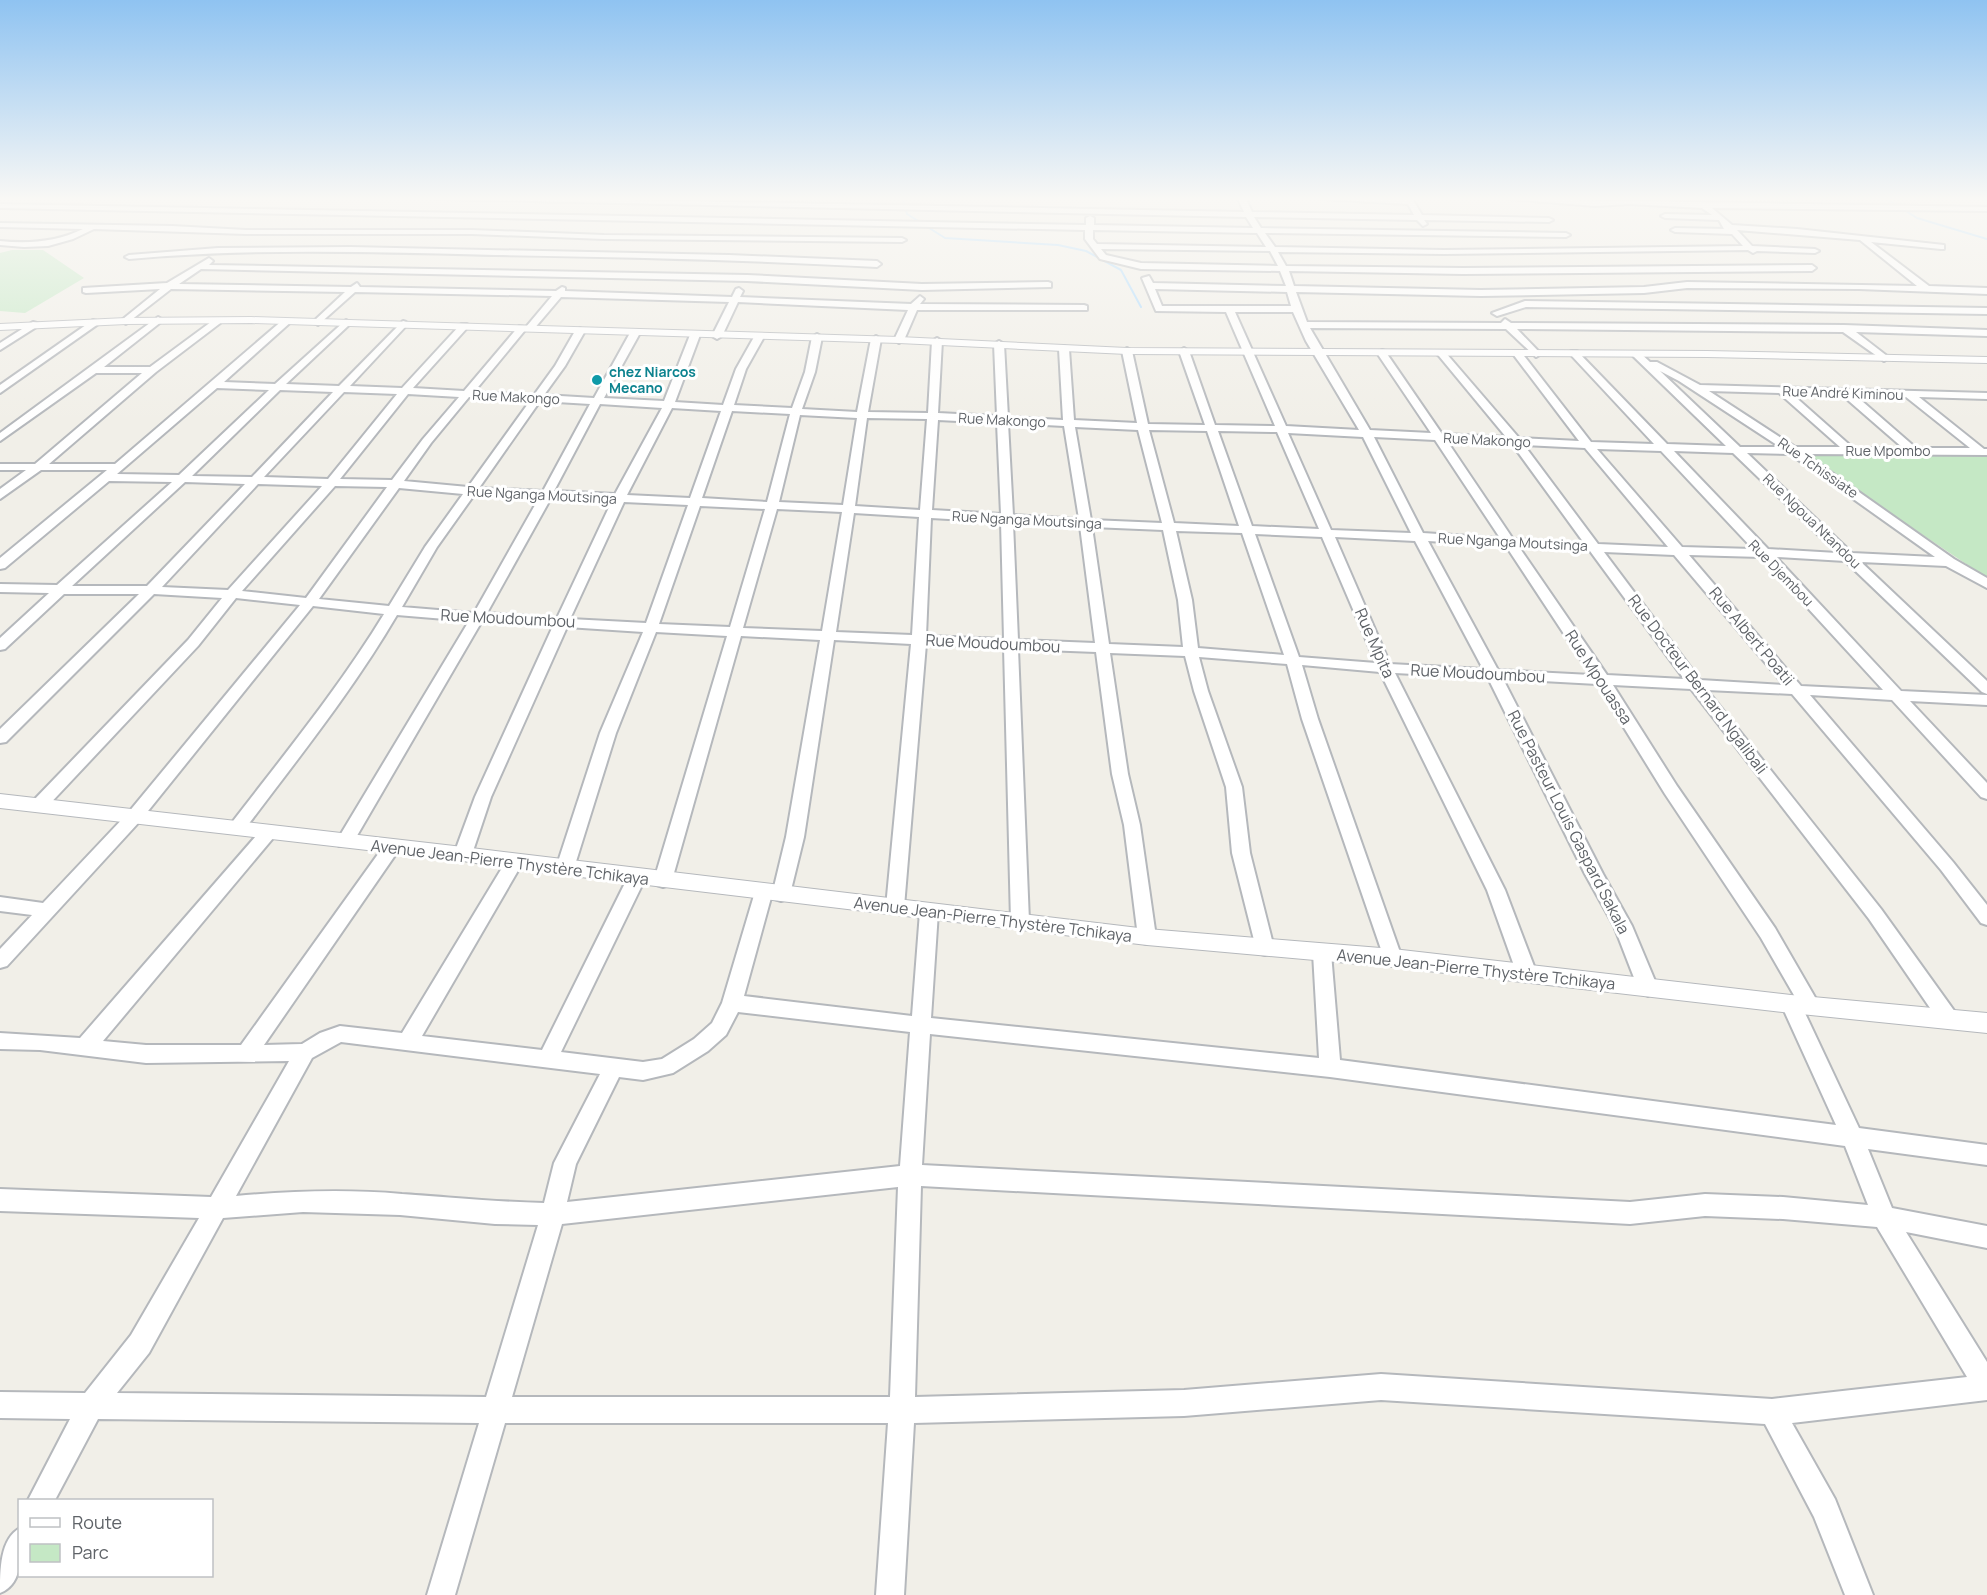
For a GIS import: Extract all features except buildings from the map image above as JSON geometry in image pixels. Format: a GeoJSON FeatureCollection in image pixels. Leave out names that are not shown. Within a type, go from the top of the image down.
{"type":"FeatureCollection","features":[{"type":"Feature","properties":{"kind":"street"},"geometry":{"type":"LineString","coordinates":[[126,321],[169,286],[191,273]]}},
{"type":"Feature","properties":{"kind":"street"},"geometry":{"type":"LineString","coordinates":[[318,322],[369,273]]}},
{"type":"Feature","properties":{"kind":"street"},"geometry":{"type":"LineString","coordinates":[[0,961],[134,817],[309,603],[427,441],[526,328],[578,273]]}},
{"type":"Feature","properties":{"kind":"street"},"geometry":{"type":"LineString","coordinates":[[593,273],[925,287],[1048,285]]}},
{"type":"Feature","properties":{"kind":"street"},"geometry":{"type":"LineString","coordinates":[[717,336],[749,273]]}},
{"type":"Feature","properties":{"kind":"street"},"geometry":{"type":"LineString","coordinates":[[1144,273],[1159,309],[1296,309]]}},
{"type":"Feature","properties":{"kind":"street","name":"Rue Pasteur Louis Gaspard Sakala"},"geometry":{"type":"LineString","coordinates":[[1285,273],[1296,309],[1304,325],[1368,436],[1419,537],[1493,673],[1594,874],[1623,926],[1648,988]]}},
{"type":"Feature","properties":{"kind":"street"},"geometry":{"type":"LineString","coordinates":[[1364,273],[1472,282],[1638,290],[1656,286],[1788,284],[1987,291]]}},
{"type":"Feature","properties":{"kind":"street"},"geometry":{"type":"LineString","coordinates":[[1464,273],[1536,354]]}},
{"type":"Feature","properties":{"kind":"street"},"geometry":{"type":"LineString","coordinates":[[1150,286],[1289,287],[1472,282],[1643,273]]}},
{"type":"Feature","properties":{"kind":"street"},"geometry":{"type":"LineString","coordinates":[[1777,273],[1815,306],[1884,358]]}},
{"type":"Feature","properties":{"kind":"street"},"geometry":{"type":"LineString","coordinates":[[1905,273],[1987,328]]}},
{"type":"Feature","properties":{"kind":"street"},"geometry":{"type":"LineString","coordinates":[[86,290],[169,286],[558,294],[914,306],[1084,308]]}},
{"type":"Feature","properties":{"kind":"street"},"geometry":{"type":"LineString","coordinates":[[899,340],[925,287]]}},
{"type":"Feature","properties":{"kind":"street"},"geometry":{"type":"LineString","coordinates":[[1638,290],[1644,304]]}},
{"type":"Feature","properties":{"kind":"street"},"geometry":{"type":"LineString","coordinates":[[1497,313],[1506,312],[1518,304],[1815,306],[1987,311]]}},
{"type":"Feature","properties":{"kind":"street","name":"Rue Mpita"},"geometry":{"type":"LineString","coordinates":[[1229,308],[1385,668],[1496,890],[1527,974]]}},
{"type":"Feature","properties":{"kind":"street"},"geometry":{"type":"LineString","coordinates":[[0,438],[158,320]]}},
{"type":"Feature","properties":{"kind":"street"},"geometry":{"type":"LineString","coordinates":[[0,327],[158,320],[287,321],[937,341],[1127,351],[1574,353],[1640,357],[1987,360]]}},
{"type":"Feature","properties":{"kind":"street"},"geometry":{"type":"LineString","coordinates":[[0,495],[37,468],[152,370],[218,321]]}},
{"type":"Feature","properties":{"kind":"street"},"geometry":{"type":"LineString","coordinates":[[0,565],[215,385],[287,321]]}},
{"type":"Feature","properties":{"kind":"street"},"geometry":{"type":"LineString","coordinates":[[0,390],[96,322]]}},
{"type":"Feature","properties":{"kind":"street"},"geometry":{"type":"LineString","coordinates":[[0,646],[57,590],[183,477],[346,323]]}},
{"type":"Feature","properties":{"kind":"street"},"geometry":{"type":"LineString","coordinates":[[0,347],[36,324]]}},
{"type":"Feature","properties":{"kind":"street"},"geometry":{"type":"LineString","coordinates":[[0,738],[151,590],[403,324]]}},
{"type":"Feature","properties":{"kind":"street"},"geometry":{"type":"LineString","coordinates":[[1304,325],[1845,328],[1987,333]]}},
{"type":"Feature","properties":{"kind":"street"},"geometry":{"type":"LineString","coordinates":[[38,806],[194,642],[232,594],[332,482],[405,391],[464,326]]}},
{"type":"Feature","properties":{"kind":"street"},"geometry":{"type":"LineString","coordinates":[[236,829],[373,644],[430,547],[537,398],[580,331]]}},
{"type":"Feature","properties":{"kind":"street"},"geometry":{"type":"LineString","coordinates":[[345,842],[516,551],[595,401],[635,333]]}},
{"type":"Feature","properties":{"kind":"street"},"geometry":{"type":"LineString","coordinates":[[463,854],[483,797],[619,500],[668,406],[695,335]]}},
{"type":"Feature","properties":{"kind":"street"},"geometry":{"type":"LineString","coordinates":[[565,868],[608,733],[651,628],[741,369],[759,337]]}},
{"type":"Feature","properties":{"kind":"street"},"geometry":{"type":"LineString","coordinates":[[663,880],[772,506],[796,411],[810,372],[817,337]]}},
{"type":"Feature","properties":{"kind":"street"},"geometry":{"type":"LineString","coordinates":[[42,1499],[91,1406],[140,1344],[305,1052],[327,1038],[340,1034],[644,1071],[666,1067],[701,1045],[719,1029],[732,1003],[795,837],[828,636],[862,403],[872,369],[876,339]]}},
{"type":"Feature","properties":{"kind":"street"},"geometry":{"type":"LineString","coordinates":[[895,907],[919,639],[937,341]]}},
{"type":"Feature","properties":{"kind":"street"},"geometry":{"type":"LineString","coordinates":[[999,344],[1020,921]]}},
{"type":"Feature","properties":{"kind":"street"},"geometry":{"type":"LineString","coordinates":[[1064,349],[1069,423],[1076,454],[1120,774],[1132,825],[1147,937]]}},
{"type":"Feature","properties":{"kind":"street"},"geometry":{"type":"LineString","coordinates":[[1127,351],[1143,428],[1160,486],[1185,600],[1191,652],[1204,702],[1234,787],[1241,853],[1265,948]]}},
{"type":"Feature","properties":{"kind":"street"},"geometry":{"type":"LineString","coordinates":[[1184,351],[1293,660],[1310,719],[1393,958]]}},
{"type":"Feature","properties":{"kind":"street","name":"Rue Mpouassa"},"geometry":{"type":"LineString","coordinates":[[1382,353],[1601,678],[1671,790],[1768,933],[1800,1005],[1884,1217],[1987,1386]]}},
{"type":"Feature","properties":{"kind":"street","name":"Rue Djembou"},"geometry":{"type":"LineString","coordinates":[[1574,353],[1987,793]]}},
{"type":"Feature","properties":{"kind":"street","name":"Rue Docteur Bernard Ngalibali"},"geometry":{"type":"LineString","coordinates":[[1442,354],[1516,442],[1696,685],[1875,914],[1948,1018]]}},
{"type":"Feature","properties":{"kind":"street","name":"Rue Albert Poatii"},"geometry":{"type":"LineString","coordinates":[[1518,354],[1588,445],[1947,866],[1987,918]]}},
{"type":"Feature","properties":{"kind":"street","name":"Rue Tchissiate"},"geometry":{"type":"LineString","coordinates":[[1640,357],[1698,388],[1879,510],[1949,562],[1987,584]]}},
{"type":"Feature","properties":{"kind":"street","name":"Rue Ngoua Ntandou"},"geometry":{"type":"LineString","coordinates":[[1640,357],[1987,689]]}},
{"type":"Feature","properties":{"kind":"street"},"geometry":{"type":"LineString","coordinates":[[94,370],[152,370]]}},
{"type":"Feature","properties":{"kind":"street","name":"Rue Makongo"},"geometry":{"type":"LineString","coordinates":[[215,385],[405,391],[668,406],[932,416],[1143,428],[1281,429],[1368,436],[1588,445],[1737,450],[1789,449]]}},
{"type":"Feature","properties":{"kind":"street","name":"Rue André Kiminou"},"geometry":{"type":"LineString","coordinates":[[1698,388],[1987,396]]}},
{"type":"Feature","properties":{"kind":"street"},"geometry":{"type":"LineString","coordinates":[[1781,390],[1818,420],[1850,451]]}},
{"type":"Feature","properties":{"kind":"street"},"geometry":{"type":"LineString","coordinates":[[1846,393],[1913,451]]}},
{"type":"Feature","properties":{"kind":"street"},"geometry":{"type":"LineString","coordinates":[[1910,395],[1984,452]]}},
{"type":"Feature","properties":{"kind":"street"},"geometry":{"type":"LineString","coordinates":[[1968,396],[1987,409]]}},
{"type":"Feature","properties":{"kind":"street","name":"Rue Mpombo"},"geometry":{"type":"LineString","coordinates":[[1789,449],[1984,452]]}},
{"type":"Feature","properties":{"kind":"street"},"geometry":{"type":"LineString","coordinates":[[0,467],[118,467]]}},
{"type":"Feature","properties":{"kind":"street","name":"Rue Nganga Moutsinga"},"geometry":{"type":"LineString","coordinates":[[106,477],[183,477],[396,484],[619,500],[1949,562]]}},
{"type":"Feature","properties":{"kind":"street","name":"Rue Moudoumbou"},"geometry":{"type":"LineString","coordinates":[[0,588],[151,590],[232,594],[391,610],[651,628],[1191,652],[1385,668],[1893,693],[1987,700]]}},
{"type":"Feature","properties":{"kind":"street","name":"Avenue Jean-Pierre Thystère Tchikaya"},"geometry":{"type":"LineString","coordinates":[[0,801],[463,854],[637,877],[1147,937],[1393,958],[1800,1005],[1987,1023]]}},
{"type":"Feature","properties":{"kind":"street"},"geometry":{"type":"LineString","coordinates":[[86,1047],[268,833]]}},
{"type":"Feature","properties":{"kind":"street"},"geometry":{"type":"LineString","coordinates":[[246,1054],[392,847]]}},
{"type":"Feature","properties":{"kind":"street"},"geometry":{"type":"LineString","coordinates":[[407,1043],[514,862]]}},
{"type":"Feature","properties":{"kind":"street"},"geometry":{"type":"LineString","coordinates":[[547,1059],[637,877]]}},
{"type":"Feature","properties":{"kind":"street"},"geometry":{"type":"LineString","coordinates":[[0,904],[47,910]]}},
{"type":"Feature","properties":{"kind":"street"},"geometry":{"type":"LineString","coordinates":[[890,1595],[902,1410],[910,1175],[929,912]]}},
{"type":"Feature","properties":{"kind":"street"},"geometry":{"type":"LineString","coordinates":[[1322,952],[1330,1068]]}},
{"type":"Feature","properties":{"kind":"street"},"geometry":{"type":"LineString","coordinates":[[732,1003],[1330,1068],[1852,1139],[1987,1155]]}},
{"type":"Feature","properties":{"kind":"street"},"geometry":{"type":"LineString","coordinates":[[0,1041],[146,1054],[305,1052]]}},
{"type":"Feature","properties":{"kind":"street"},"geometry":{"type":"LineString","coordinates":[[441,1595],[553,1214],[565,1163],[614,1067]]}},
{"type":"Feature","properties":{"kind":"street"},"geometry":{"type":"LineString","coordinates":[[0,1200],[216,1208],[303,1201],[400,1204],[495,1214],[553,1214],[910,1175],[1630,1213],[1705,1205],[1884,1217],[1987,1238]]}},
{"type":"Feature","properties":{"kind":"street"},"geometry":{"type":"LineString","coordinates":[[0,1405],[495,1410],[902,1410],[1184,1403],[1381,1387],[1772,1412],[1987,1386]]}},
{"type":"Feature","properties":{"kind":"street"},"geometry":{"type":"LineString","coordinates":[[1772,1412],[1825,1509],[1859,1595]]}},
{"type":"Feature","properties":{"kind":"street"},"geometry":{"type":"LineString","coordinates":[[0,1579],[18,1546]]}},
{"type":"Feature","properties":{"kind":"green space"},"geometry":{"type":"Polygon","coordinates":[[[0,273],[77,273],[84,278],[25,313],[0,311],[0,273]]]}},
{"type":"Feature","properties":{"kind":"green space"},"geometry":{"type":"Polygon","coordinates":[[[1801,453],[1987,456],[1987,578],[1801,453]]]}},
{"type":"Feature","properties":{"kind":"waterway"},"geometry":{"type":"LineString","coordinates":[[1123,273],[1141,307]]}},
{"type":"Feature","properties":{"kind":"place","name":"chez Niarcos Mecano"},"geometry":{"type":"Point","coordinates":[597,380]}}]}
